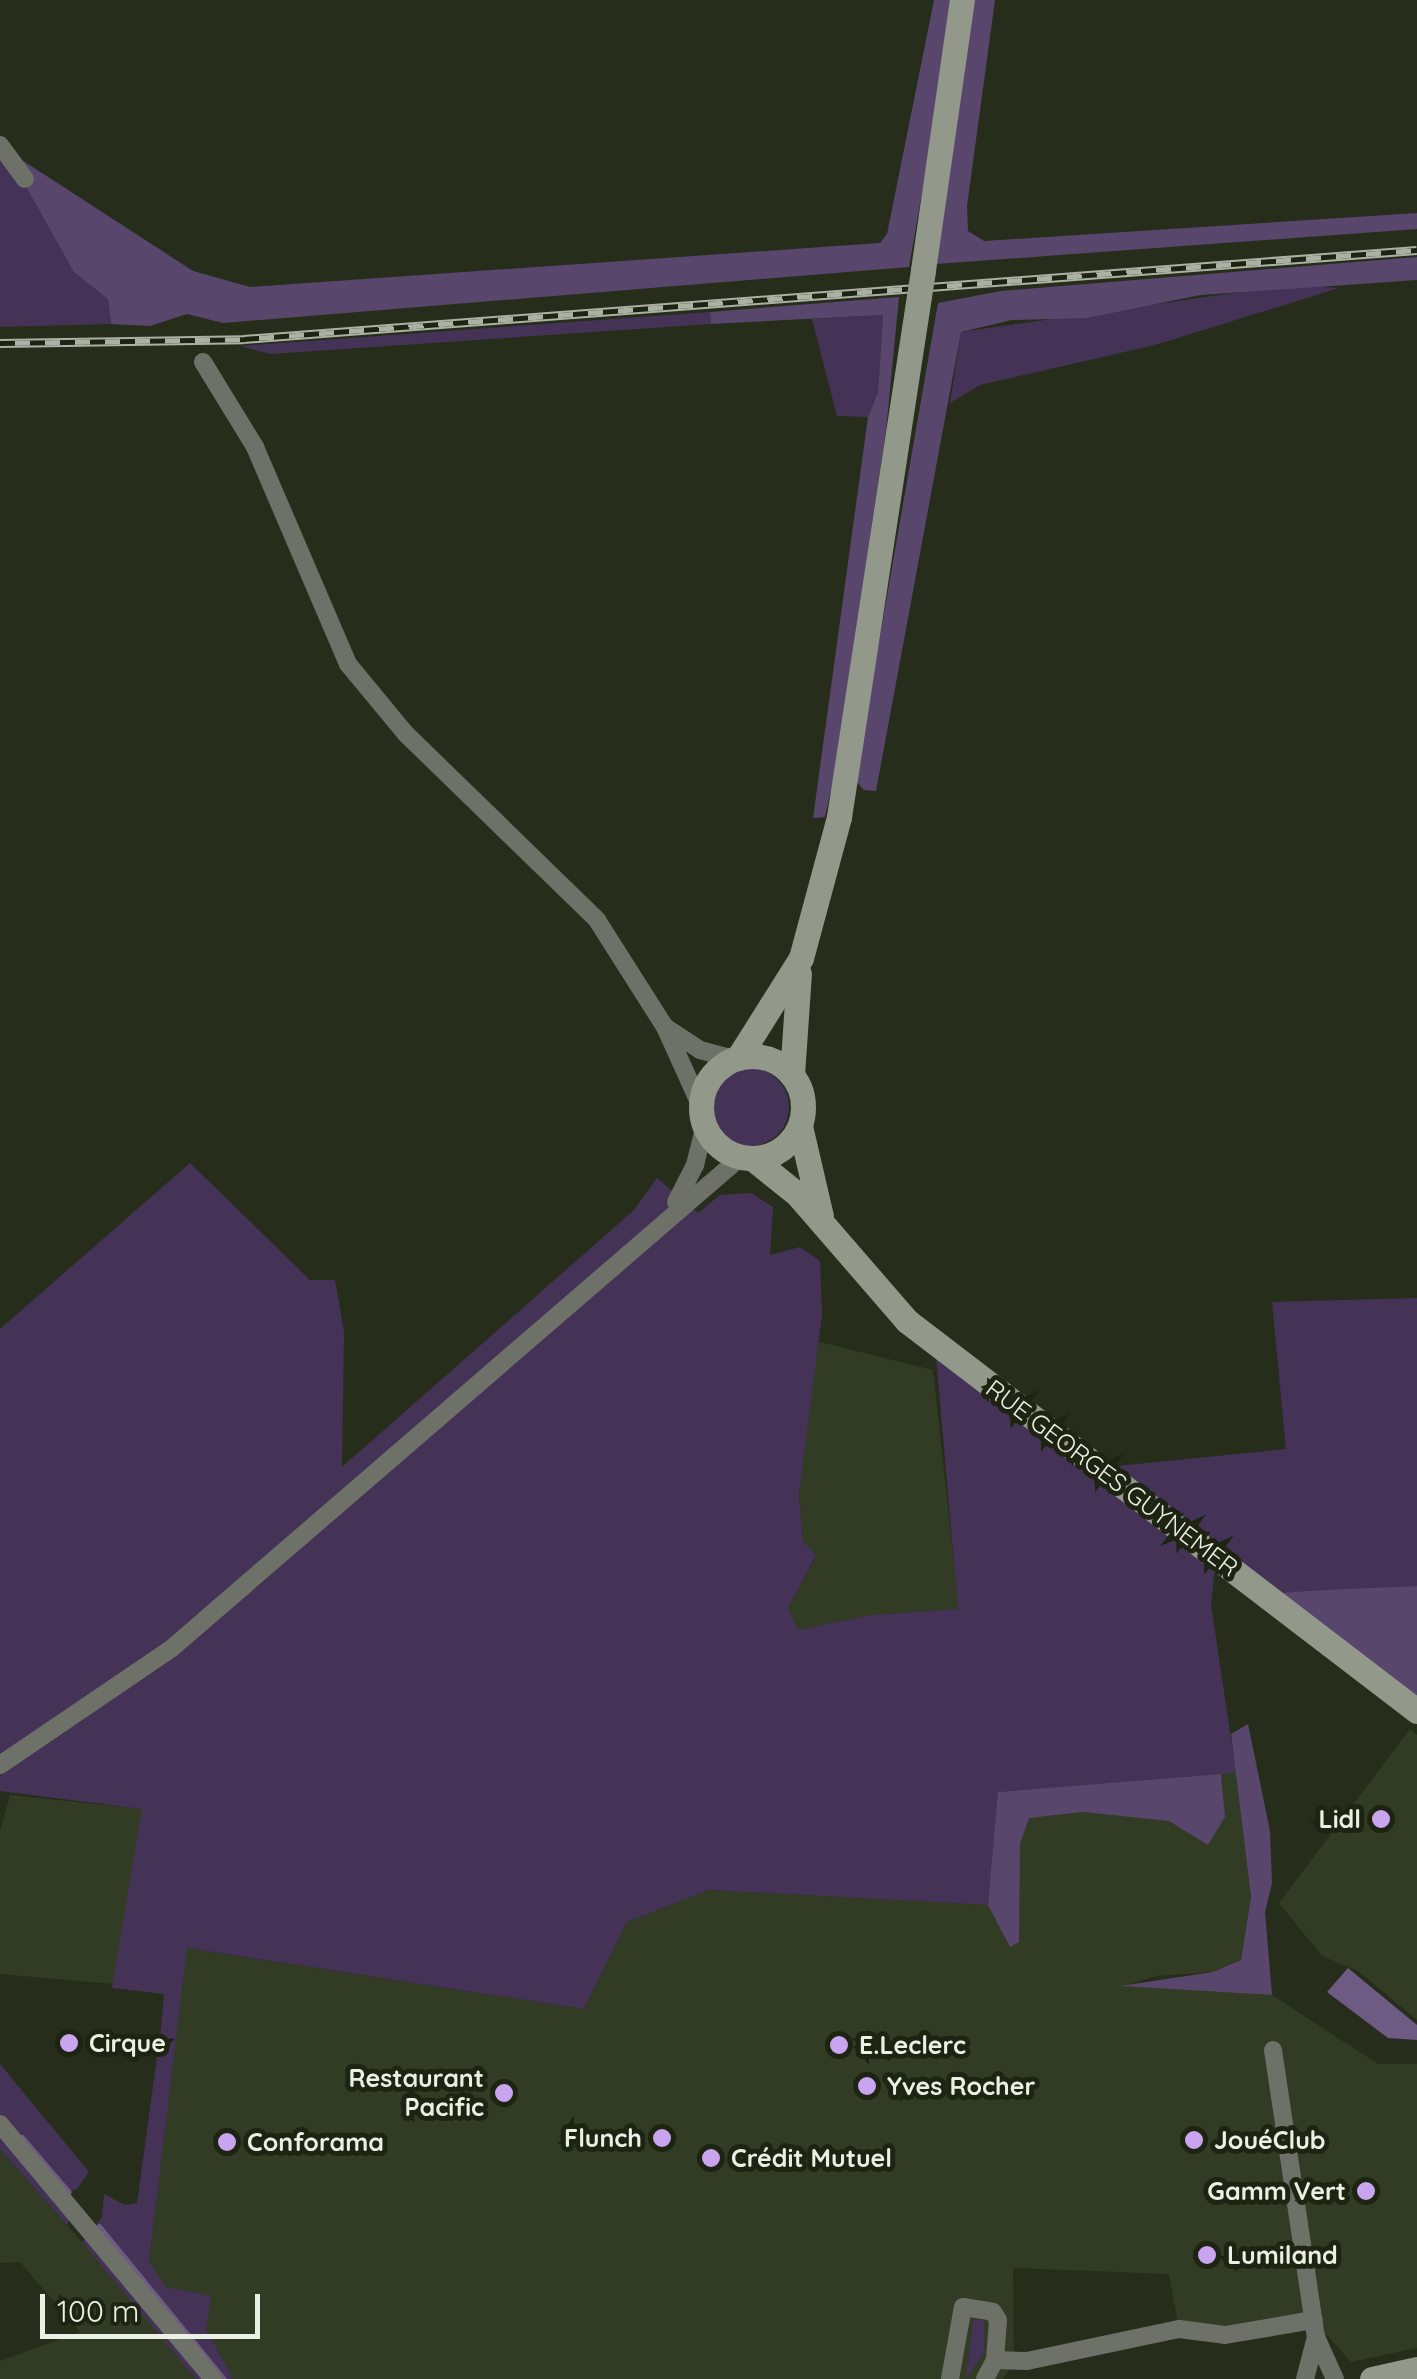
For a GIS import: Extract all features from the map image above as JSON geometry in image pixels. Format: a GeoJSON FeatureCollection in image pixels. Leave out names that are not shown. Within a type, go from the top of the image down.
{"type":"FeatureCollection","features":[{"type":"Feature","properties":{"kind":"street"},"geometry":{"type":"LineString","coordinates":[[0,1766],[172,1648],[671,1211],[747,1157],[781,1149],[800,1126],[803,1100],[792,1075],[801,958],[839,817],[962,0]]}},
{"type":"Feature","properties":{"kind":"street"},"geometry":{"type":"LineString","coordinates":[[0,144],[25,179]]}},
{"type":"Feature","properties":{"kind":"street"},"geometry":{"type":"LineString","coordinates":[[203,362],[256,448],[348,664],[406,734],[597,920],[664,1027],[703,1117],[720,1145],[747,1157]]}},
{"type":"Feature","properties":{"kind":"street"},"geometry":{"type":"LineString","coordinates":[[671,1211],[696,1165],[714,1074],[736,1058],[801,958]]}},
{"type":"Feature","properties":{"kind":"street"},"geometry":{"type":"LineString","coordinates":[[664,1027],[700,1050],[736,1058],[768,1058],[792,1075]]}},
{"type":"Feature","properties":{"kind":"street","name":"RUE GEORGES GUYNEMER"},"geometry":{"type":"LineString","coordinates":[[800,1126],[824,1226]]}},
{"type":"Feature","properties":{"kind":"street","name":"RUE GEORGES GUYNEMER"},"geometry":{"type":"LineString","coordinates":[[747,1157],[824,1226],[908,1321],[1417,1710]]}},
{"type":"Feature","properties":{"kind":"street"},"geometry":{"type":"LineString","coordinates":[[1273,2050],[1315,2329],[1334,2379]]}},
{"type":"Feature","properties":{"kind":"street"},"geometry":{"type":"LineString","coordinates":[[0,2124],[213,2379]]}},
{"type":"Feature","properties":{"kind":"street"},"geometry":{"type":"LineString","coordinates":[[950,2379],[962,2307],[993,2312],[998,2320],[995,2360],[985,2379]]}},
{"type":"Feature","properties":{"kind":"street"},"geometry":{"type":"LineString","coordinates":[[995,2360],[1026,2361],[1179,2329],[1224,2336],[1315,2329]]}},
{"type":"Feature","properties":{"kind":"street"},"geometry":{"type":"LineString","coordinates":[[1305,2379],[1315,2329]]}},
{"type":"Feature","properties":{"kind":"street"},"geometry":{"type":"LineString","coordinates":[[1372,2379],[1417,2369]]}},
{"type":"Feature","properties":{"kind":"shaded area"},"geometry":{"type":"Polygon","coordinates":[[[934,0],[955,0],[909,267],[223,323],[187,314],[150,326],[111,324],[108,299],[74,272],[5,149],[193,271],[250,287],[880,243],[887,234],[934,0]]]}},
{"type":"Feature","properties":{"kind":"shaded area"},"geometry":{"type":"Polygon","coordinates":[[[973,0],[995,0],[967,206],[968,231],[984,241],[1417,213],[1417,229],[936,264],[973,0]]]}},
{"type":"Feature","properties":{"kind":"shaded area"},"geometry":{"type":"Polygon","coordinates":[[[0,145],[108,299],[111,324],[0,327],[0,145]]]}},
{"type":"Feature","properties":{"kind":"shaded area"},"geometry":{"type":"Polygon","coordinates":[[[1417,257],[1417,280],[1200,295],[1087,318],[1012,320],[961,332],[876,791],[864,790],[855,780],[938,303],[1001,291],[1417,257]]]}},
{"type":"Feature","properties":{"kind":"shaded area"},"geometry":{"type":"Polygon","coordinates":[[[1290,285],[1339,288],[1155,345],[980,385],[950,403],[961,332],[1290,285]]]}},
{"type":"Feature","properties":{"kind":"shaded area"},"geometry":{"type":"Polygon","coordinates":[[[899,297],[886,431],[833,780],[825,817],[813,818],[868,417],[878,392],[883,315],[711,324],[710,312],[899,297]]]}},
{"type":"Feature","properties":{"kind":"shaded area"},"geometry":{"type":"Polygon","coordinates":[[[710,312],[711,324],[270,354],[240,346],[710,312]]]}},
{"type":"Feature","properties":{"kind":"shaded area"},"geometry":{"type":"Polygon","coordinates":[[[883,315],[878,392],[868,417],[837,416],[812,319],[883,315]]]}},
{"type":"Feature","properties":{"kind":"shaded area"},"geometry":{"type":"Polygon","coordinates":[[[750,1068],[765,1071],[777,1080],[786,1092],[786,1122],[777,1134],[765,1143],[750,1146],[735,1143],[723,1134],[714,1122],[711,1107],[714,1092],[723,1080],[735,1071],[750,1068]]]}},
{"type":"Feature","properties":{"kind":"shaded area"},"geometry":{"type":"Polygon","coordinates":[[[190,1163],[310,1280],[335,1280],[344,1332],[342,1467],[634,1210],[657,1178],[698,1213],[720,1195],[751,1193],[773,1207],[770,1255],[800,1247],[820,1261],[822,1314],[799,1495],[803,1541],[816,1556],[788,1608],[798,1630],[872,1615],[958,1609],[936,1356],[1106,1473],[1117,1466],[1286,1449],[1272,1302],[1417,1298],[1417,1586],[1265,1594],[1216,1557],[1211,1604],[1236,1773],[999,1792],[988,1905],[709,1890],[627,1922],[584,2009],[187,1948],[149,2262],[166,2287],[211,2296],[206,2329],[233,2379],[196,2379],[82,2242],[102,2217],[104,2194],[125,2205],[137,2203],[164,1994],[112,1988],[142,1809],[0,1791],[0,1329],[190,1163]]]}},
{"type":"Feature","properties":{"kind":"shaded area"},"geometry":{"type":"Polygon","coordinates":[[[816,1341],[933,1370],[959,1609],[872,1615],[798,1630],[789,1620],[788,1608],[816,1557],[803,1541],[799,1495],[816,1341]]]}},
{"type":"Feature","properties":{"kind":"shaded area"},"geometry":{"type":"Polygon","coordinates":[[[1417,1586],[1417,1711],[1265,1594],[1324,1590],[1417,1586]]]}},
{"type":"Feature","properties":{"kind":"shaded area"},"geometry":{"type":"Polygon","coordinates":[[[1248,1724],[1270,1831],[1272,1883],[1265,1912],[1272,1995],[1120,1986],[1213,1972],[1241,1960],[1251,1897],[1231,1734],[1248,1724]]]}},
{"type":"Feature","properties":{"kind":"shaded area"},"geometry":{"type":"Polygon","coordinates":[[[1410,1729],[1417,1735],[1417,2020],[1358,1971],[1322,1956],[1279,1903],[1410,1729]]]}},
{"type":"Feature","properties":{"kind":"shaded area"},"geometry":{"type":"Polygon","coordinates":[[[1236,1773],[1251,1897],[1241,1960],[1213,1972],[1156,1976],[1123,1986],[1272,1995],[1378,2064],[1417,2064],[1417,2348],[1351,2362],[1328,2336],[1316,2337],[1314,2321],[1179,2329],[1169,2274],[1013,2268],[1014,2361],[1003,2379],[233,2379],[205,2329],[210,2296],[166,2287],[149,2262],[186,1948],[584,2009],[627,1922],[709,1890],[988,1905],[998,1792],[1236,1773]]]}},
{"type":"Feature","properties":{"kind":"shaded area"},"geometry":{"type":"Polygon","coordinates":[[[1221,1774],[1225,1817],[1208,1845],[1169,1821],[1083,1812],[1029,1818],[1020,1844],[1019,1942],[1010,1947],[988,1905],[998,1792],[1221,1774]]]}},
{"type":"Feature","properties":{"kind":"shaded area"},"geometry":{"type":"Polygon","coordinates":[[[10,1795],[143,1809],[114,1984],[0,1974],[0,1831],[10,1795]]]}},
{"type":"Feature","properties":{"kind":"shaded area"},"geometry":{"type":"Polygon","coordinates":[[[1348,1968],[1417,2025],[1417,2040],[1388,2038],[1327,1992],[1348,1968]]]}},
{"type":"Feature","properties":{"kind":"shaded area"},"geometry":{"type":"Polygon","coordinates":[[[0,2064],[89,2172],[77,2189],[65,2193],[0,2116],[0,2064]]]}},
{"type":"Feature","properties":{"kind":"shaded area"},"geometry":{"type":"Polygon","coordinates":[[[0,2137],[70,2218],[67,2225],[0,2149],[0,2137]]]}},
{"type":"Feature","properties":{"kind":"shaded area"},"geometry":{"type":"Polygon","coordinates":[[[0,2149],[132,2299],[196,2379],[0,2379],[0,2361],[80,2332],[20,2262],[0,2263],[0,2149]]]}},
{"type":"Feature","properties":{"kind":"shaded area"},"geometry":{"type":"Polygon","coordinates":[[[973,2319],[984,2321],[984,2352],[966,2379],[973,2319]]]}},
{"type":"Feature","properties":{"kind":"waterway"},"geometry":{"type":"LineString","coordinates":[[22,2137],[69,2192]]}},
{"type":"Feature","properties":{"kind":"waterway"},"geometry":{"type":"LineString","coordinates":[[99,2226],[224,2379]]}},
{"type":"Feature","properties":{"kind":"railway"},"geometry":{"type":"LineString","coordinates":[[0,343],[244,339],[1417,250]]}},
{"type":"Feature","properties":{"kind":"place","name":"Lidl"},"geometry":{"type":"Point","coordinates":[1381,1819]}},
{"type":"Feature","properties":{"kind":"place","name":"Cirque"},"geometry":{"type":"Point","coordinates":[69,2043]}},
{"type":"Feature","properties":{"kind":"place","name":"E.Leclerc"},"geometry":{"type":"Point","coordinates":[839,2045]}},
{"type":"Feature","properties":{"kind":"place","name":"Yves Rocher"},"geometry":{"type":"Point","coordinates":[867,2086]}},
{"type":"Feature","properties":{"kind":"place","name":"Restaurant Pacific"},"geometry":{"type":"Point","coordinates":[504,2093]}},
{"type":"Feature","properties":{"kind":"place","name":"Flunch"},"geometry":{"type":"Point","coordinates":[662,2138]}},
{"type":"Feature","properties":{"kind":"place","name":"JouéClub"},"geometry":{"type":"Point","coordinates":[1194,2140]}},
{"type":"Feature","properties":{"kind":"place","name":"Conforama"},"geometry":{"type":"Point","coordinates":[227,2142]}},
{"type":"Feature","properties":{"kind":"place","name":"Crédit Mutuel"},"geometry":{"type":"Point","coordinates":[711,2158]}},
{"type":"Feature","properties":{"kind":"place","name":"Gamm Vert"},"geometry":{"type":"Point","coordinates":[1366,2191]}},
{"type":"Feature","properties":{"kind":"place","name":"Lumiland"},"geometry":{"type":"Point","coordinates":[1207,2255]}}]}
